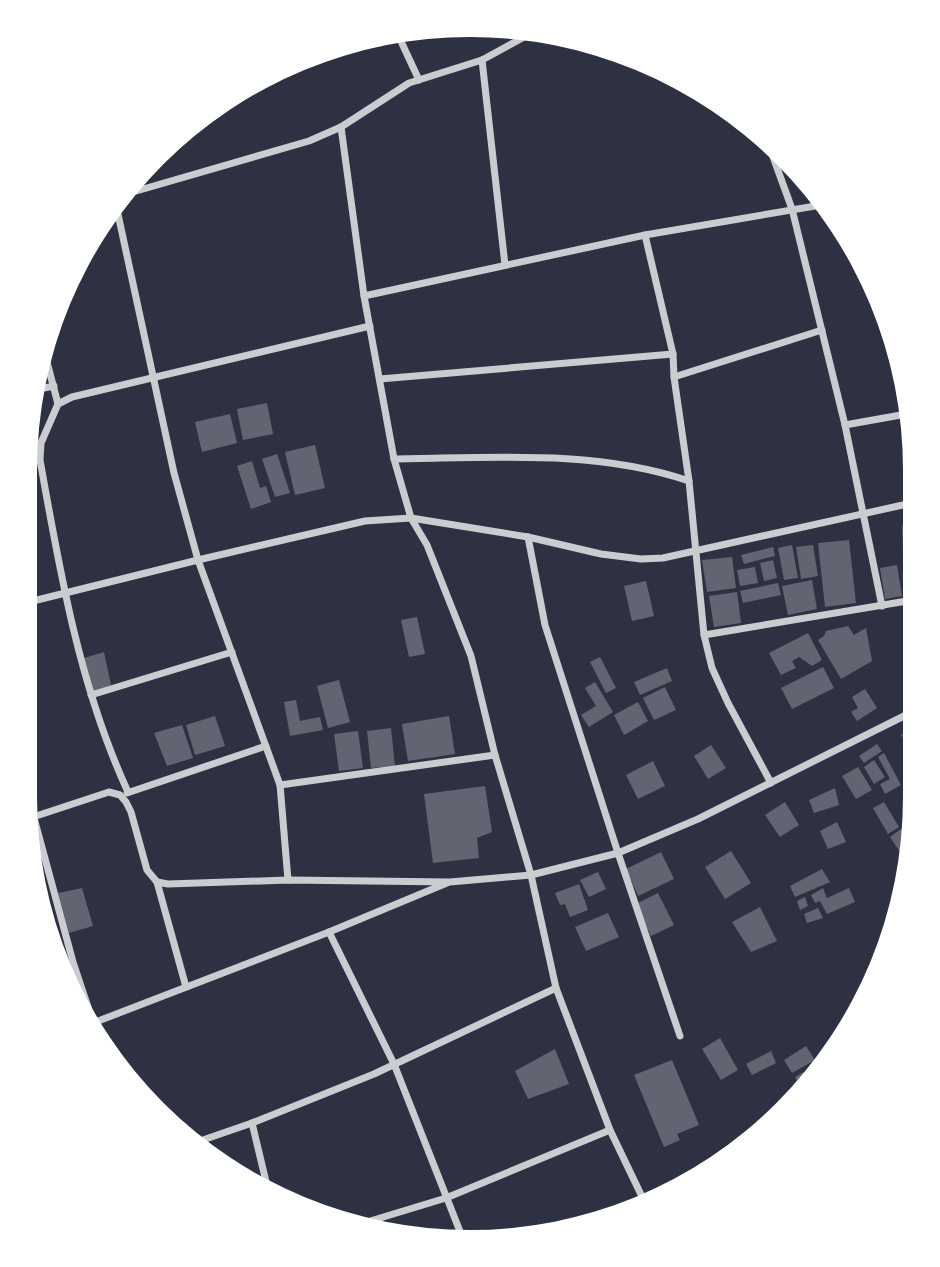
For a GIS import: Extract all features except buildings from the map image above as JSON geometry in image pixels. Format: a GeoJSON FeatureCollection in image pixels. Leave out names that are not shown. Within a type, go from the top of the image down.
{"type":"FeatureCollection","features":[{"type":"Feature","properties":{"kind":"street"},"geometry":{"type":"LineString","coordinates":[[139,190],[309,141],[341,127],[409,83],[482,60],[518,39]]}},
{"type":"Feature","properties":{"kind":"street"},"geometry":{"type":"LineString","coordinates":[[401,42],[419,80]]}},
{"type":"Feature","properties":{"kind":"street"},"geometry":{"type":"LineString","coordinates":[[482,60],[505,265]]}},
{"type":"Feature","properties":{"kind":"street"},"geometry":{"type":"LineString","coordinates":[[341,127],[364,296],[394,459],[411,517],[427,545],[471,656],[495,755],[531,875],[556,988],[610,1130],[641,1195]]}},
{"type":"Feature","properties":{"kind":"street"},"geometry":{"type":"LineString","coordinates":[[775,163],[792,209],[845,425],[881,606]]}},
{"type":"Feature","properties":{"kind":"street"},"geometry":{"type":"LineString","coordinates":[[364,296],[645,235],[814,206]]}},
{"type":"Feature","properties":{"kind":"street"},"geometry":{"type":"LineString","coordinates":[[119,217],[174,472],[198,559],[280,785],[288,880]]}},
{"type":"Feature","properties":{"kind":"street"},"geometry":{"type":"LineString","coordinates":[[645,235],[673,354],[704,635],[712,668],[771,783]]}},
{"type":"Feature","properties":{"kind":"street"},"geometry":{"type":"LineString","coordinates":[[58,404],[72,397],[370,326]]}},
{"type":"Feature","properties":{"kind":"street"},"geometry":{"type":"LineString","coordinates":[[674,377],[822,330]]}},
{"type":"Feature","properties":{"kind":"street"},"geometry":{"type":"LineString","coordinates":[[380,379],[673,354]]}},
{"type":"Feature","properties":{"kind":"street"},"geometry":{"type":"LineString","coordinates":[[49,369],[58,404],[41,443],[40,460],[64,594],[91,695],[131,811],[147,870],[157,882],[186,987]]}},
{"type":"Feature","properties":{"kind":"street"},"geometry":{"type":"LineString","coordinates":[[44,388],[54,386]]}},
{"type":"Feature","properties":{"kind":"street"},"geometry":{"type":"LineString","coordinates":[[845,425],[900,415]]}},
{"type":"Feature","properties":{"kind":"street"},"geometry":{"type":"LineString","coordinates":[[394,459],[551,459],[657,470],[689,481]]}},
{"type":"Feature","properties":{"kind":"street"},"geometry":{"type":"LineString","coordinates":[[37,600],[198,559],[365,522],[411,517],[528,537],[601,554],[642,559],[663,558],[903,505]]}},
{"type":"Feature","properties":{"kind":"street"},"geometry":{"type":"LineString","coordinates":[[528,537],[545,625],[680,1036]]}},
{"type":"Feature","properties":{"kind":"street"},"geometry":{"type":"LineString","coordinates":[[704,635],[903,602]]}},
{"type":"Feature","properties":{"kind":"street"},"geometry":{"type":"LineString","coordinates":[[91,695],[232,652]]}},
{"type":"Feature","properties":{"kind":"street"},"geometry":{"type":"LineString","coordinates":[[157,882],[450,882],[531,875],[618,853],[698,819],[903,717]]}},
{"type":"Feature","properties":{"kind":"street"},"geometry":{"type":"LineString","coordinates":[[38,816],[109,792],[124,794],[266,746]]}},
{"type":"Feature","properties":{"kind":"street"},"geometry":{"type":"LineString","coordinates":[[280,785],[495,755]]}},
{"type":"Feature","properties":{"kind":"street"},"geometry":{"type":"LineString","coordinates":[[40,847],[83,993]]}},
{"type":"Feature","properties":{"kind":"street"},"geometry":{"type":"LineString","coordinates":[[99,1021],[450,882]]}},
{"type":"Feature","properties":{"kind":"street"},"geometry":{"type":"LineString","coordinates":[[329,932],[394,1064],[459,1230]]}},
{"type":"Feature","properties":{"kind":"street"},"geometry":{"type":"LineString","coordinates":[[204,1140],[252,1123],[394,1064],[556,988]]}},
{"type":"Feature","properties":{"kind":"street"},"geometry":{"type":"LineString","coordinates":[[252,1123],[266,1179]]}},
{"type":"Feature","properties":{"kind":"street"},"geometry":{"type":"LineString","coordinates":[[375,1219],[446,1198],[610,1130]]}}]}
